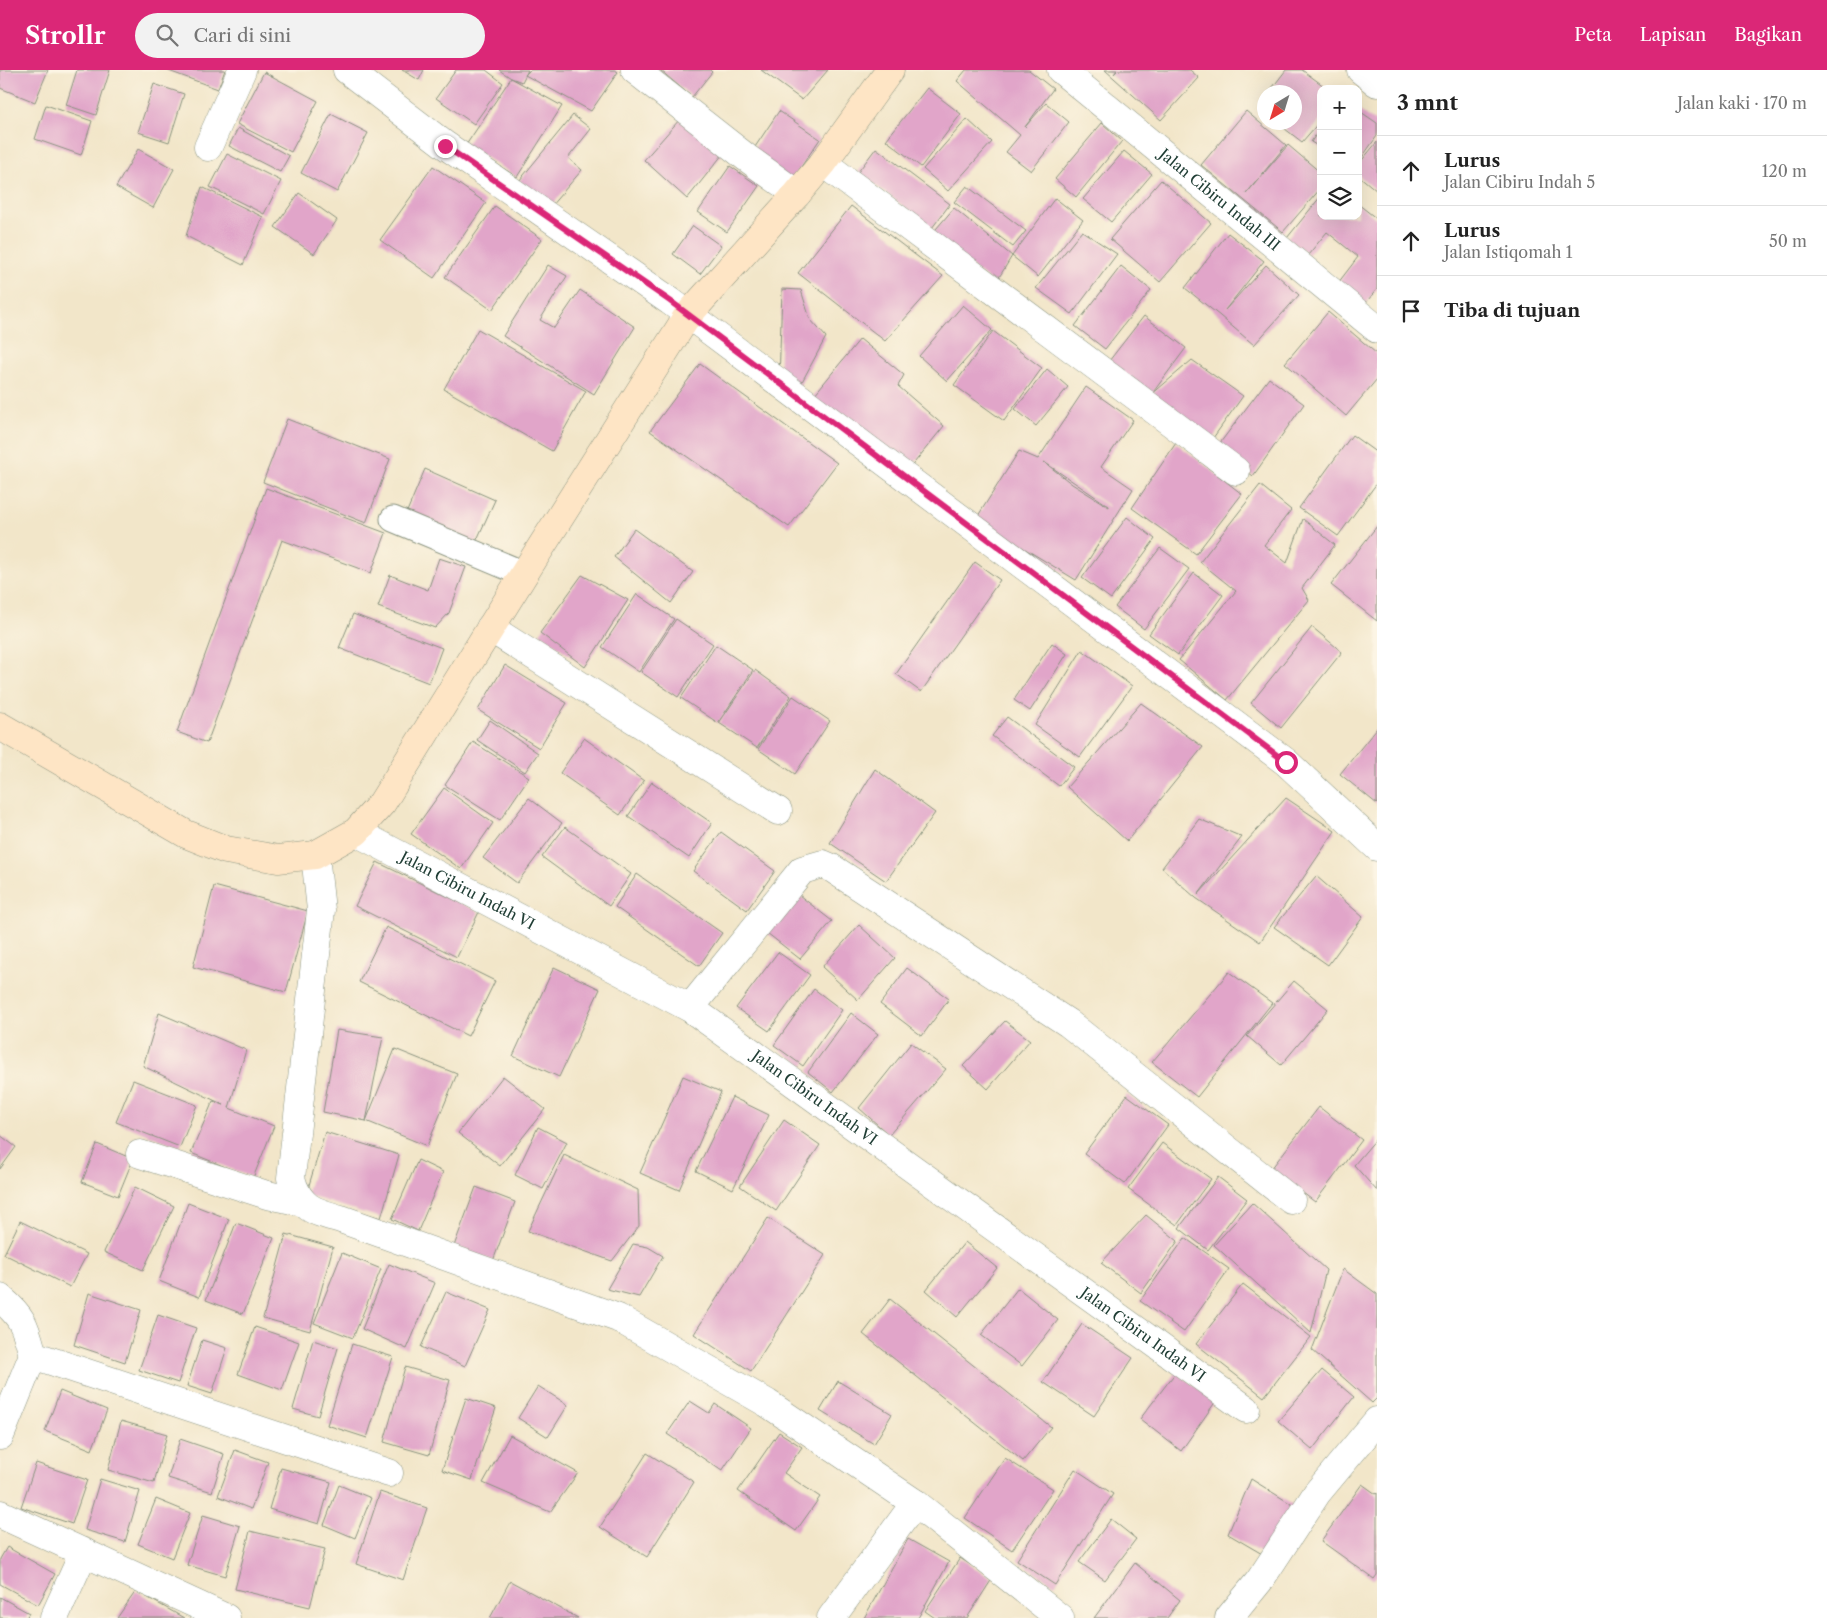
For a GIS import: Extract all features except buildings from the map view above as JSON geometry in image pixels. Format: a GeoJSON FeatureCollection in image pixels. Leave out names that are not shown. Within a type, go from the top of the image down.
{"type":"FeatureCollection","features":[{"type":"Feature","properties":{"kind":"street"},"geometry":{"type":"LineString","coordinates":[[208,147],[242,70]]}},
{"type":"Feature","properties":{"kind":"street"},"geometry":{"type":"LineString","coordinates":[[348,70],[445,146],[688,315],[1286,762],[1377,847]]}},
{"type":"Feature","properties":{"kind":"street"},"geometry":{"type":"LineString","coordinates":[[635,70],[747,158],[797,194]]}},
{"type":"Feature","properties":{"kind":"street","name":"Jalan Cibiru Indah III"},"geometry":{"type":"LineString","coordinates":[[1061,70],[1377,329]]}},
{"type":"Feature","properties":{"kind":"street"},"geometry":{"type":"LineString","coordinates":[[1361,70],[1377,83]]}},
{"type":"Feature","properties":{"kind":"street"},"geometry":{"type":"LineString","coordinates":[[0,726],[186,834],[226,850],[278,859],[315,855],[356,832],[382,803],[688,315],[823,163],[886,72]]}},
{"type":"Feature","properties":{"kind":"street"},"geometry":{"type":"LineString","coordinates":[[823,163],[1236,471]]}},
{"type":"Feature","properties":{"kind":"street"},"geometry":{"type":"LineString","coordinates":[[490,628],[778,811]]}},
{"type":"Feature","properties":{"kind":"street","name":"Jalan Cibiru Indah VI"},"geometry":{"type":"LineString","coordinates":[[356,832],[690,1008],[1246,1409]]}},
{"type":"Feature","properties":{"kind":"street"},"geometry":{"type":"LineString","coordinates":[[315,855],[322,910],[291,1178],[295,1192],[302,1202],[317,1213],[341,1219],[618,1318],[767,1403],[915,1503],[1060,1618]]}},
{"type":"Feature","properties":{"kind":"street"},"geometry":{"type":"LineString","coordinates":[[690,1008],[802,870],[823,864],[1068,1023],[1290,1200]]}},
{"type":"Feature","properties":{"kind":"street"},"geometry":{"type":"LineString","coordinates":[[140,1154],[268,1195],[302,1202]]}},
{"type":"Feature","properties":{"kind":"street"},"geometry":{"type":"LineString","coordinates":[[0,1298],[15,1310],[25,1327],[33,1355],[0,1436]]}},
{"type":"Feature","properties":{"kind":"street"},"geometry":{"type":"LineString","coordinates":[[33,1355],[389,1473]]}},
{"type":"Feature","properties":{"kind":"street"},"geometry":{"type":"LineString","coordinates":[[1229,1618],[1260,1580],[1317,1493],[1377,1421]]}},
{"type":"Feature","properties":{"kind":"street"},"geometry":{"type":"LineString","coordinates":[[830,1618],[915,1503]]}},
{"type":"Feature","properties":{"kind":"street"},"geometry":{"type":"LineString","coordinates":[[0,1514],[223,1617]]}},
{"type":"Feature","properties":{"kind":"street"},"geometry":{"type":"LineString","coordinates":[[54,1618],[84,1552]]}},
{"type":"Feature","properties":{"kind":"lane"},"geometry":{"type":"LineString","coordinates":[[393,519],[524,574]]}},
{"type":"Feature","properties":{"kind":"route"},"geometry":{"type":"LineString","coordinates":[[445,146],[670,301],[1286,762]]}}]}
